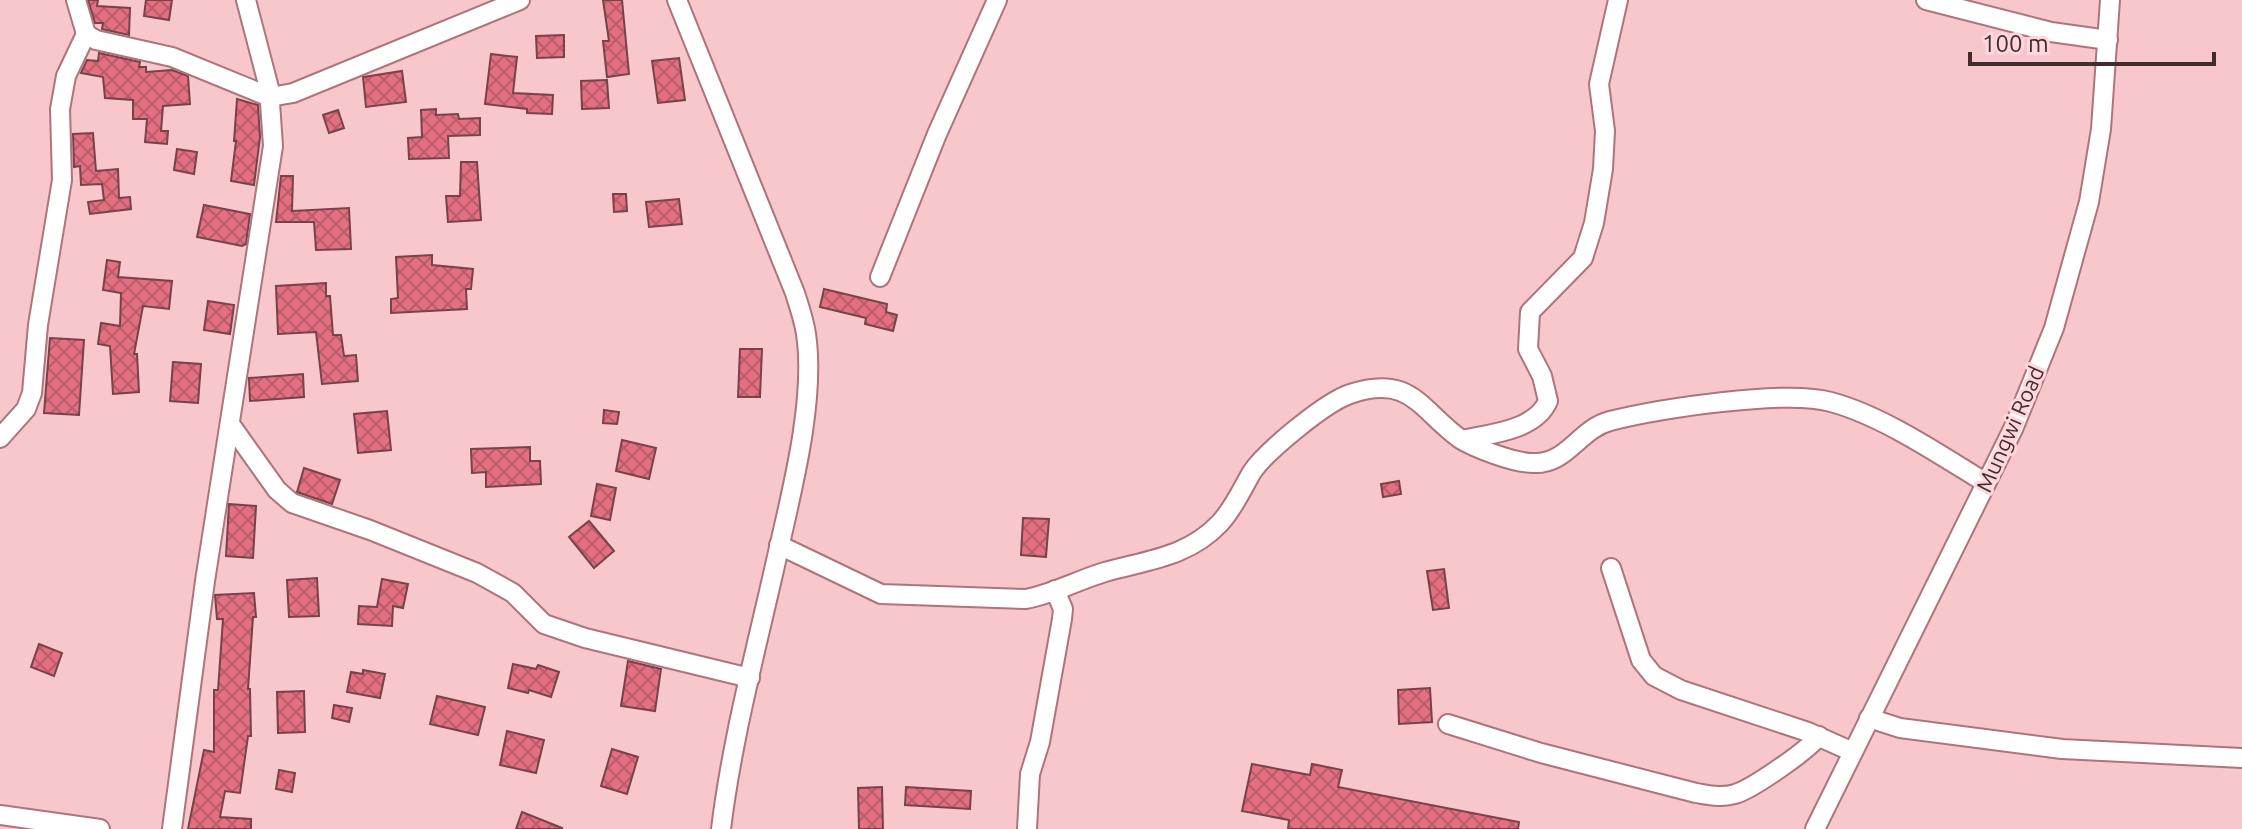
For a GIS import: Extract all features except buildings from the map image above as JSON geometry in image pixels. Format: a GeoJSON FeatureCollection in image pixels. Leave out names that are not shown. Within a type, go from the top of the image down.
{"type":"FeatureCollection","features":[{"type":"Feature","properties":{"kind":"street"},"geometry":{"type":"LineString","coordinates":[[0,438],[26,409],[32,393],[38,325],[62,180],[60,109],[66,76],[86,34],[76,0]]}},
{"type":"Feature","properties":{"kind":"street"},"geometry":{"type":"LineString","coordinates":[[172,829],[205,581],[273,146],[270,97],[246,0]]}},
{"type":"Feature","properties":{"kind":"street"},"geometry":{"type":"LineString","coordinates":[[86,34],[96,40],[172,57],[270,97],[293,93],[520,0]]}},
{"type":"Feature","properties":{"kind":"street"},"geometry":{"type":"LineString","coordinates":[[677,0],[787,272],[806,332],[806,399],[779,545],[730,768],[721,829]]}},
{"type":"Feature","properties":{"kind":"street"},"geometry":{"type":"LineString","coordinates":[[880,277],[937,134],[997,0]]}},
{"type":"Feature","properties":{"kind":"street"},"geometry":{"type":"LineString","coordinates":[[1462,440],[1515,428],[1535,417],[1548,401],[1542,376],[1528,349],[1530,312],[1583,258],[1594,223],[1603,169],[1605,131],[1599,84],[1618,0]]}},
{"type":"Feature","properties":{"kind":"street"},"geometry":{"type":"LineString","coordinates":[[1926,0],[2051,32],[2108,40]]}},
{"type":"Feature","properties":{"kind":"street","name":"Mungwi Road"},"geometry":{"type":"LineString","coordinates":[[1815,829],[2014,427],[2054,328],[2089,202],[2101,129],[2110,0]]}},
{"type":"Feature","properties":{"kind":"street"},"geometry":{"type":"LineString","coordinates":[[779,545],[881,594],[1026,599],[1188,549],[1220,524],[1268,452],[1327,406],[1349,394],[1375,388],[1401,390],[1419,401],[1462,440],[1514,460],[1548,462],[1606,422],[1647,413],[1735,402],[1812,398],[1841,405],[1889,426],[1986,483]]}},
{"type":"Feature","properties":{"kind":"street"},"geometry":{"type":"LineString","coordinates":[[230,424],[277,490],[292,503],[477,573],[513,593],[544,624],[585,638],[750,678]]}},
{"type":"Feature","properties":{"kind":"street"},"geometry":{"type":"LineString","coordinates":[[1611,568],[1641,660],[1654,676],[1681,690],[1819,736],[1853,752]]}},
{"type":"Feature","properties":{"kind":"street"},"geometry":{"type":"LineString","coordinates":[[1027,829],[1030,774],[1040,742],[1062,619],[1063,609],[1055,590]]}},
{"type":"Feature","properties":{"kind":"street"},"geometry":{"type":"LineString","coordinates":[[1869,718],[1900,728],[2062,749],[2242,758]]}},
{"type":"Feature","properties":{"kind":"street"},"geometry":{"type":"LineString","coordinates":[[1448,724],[1541,753],[1696,793],[1721,796],[1736,794],[1794,758],[1819,736]]}},
{"type":"Feature","properties":{"kind":"street"},"geometry":{"type":"LineString","coordinates":[[0,815],[100,829]]}}]}
